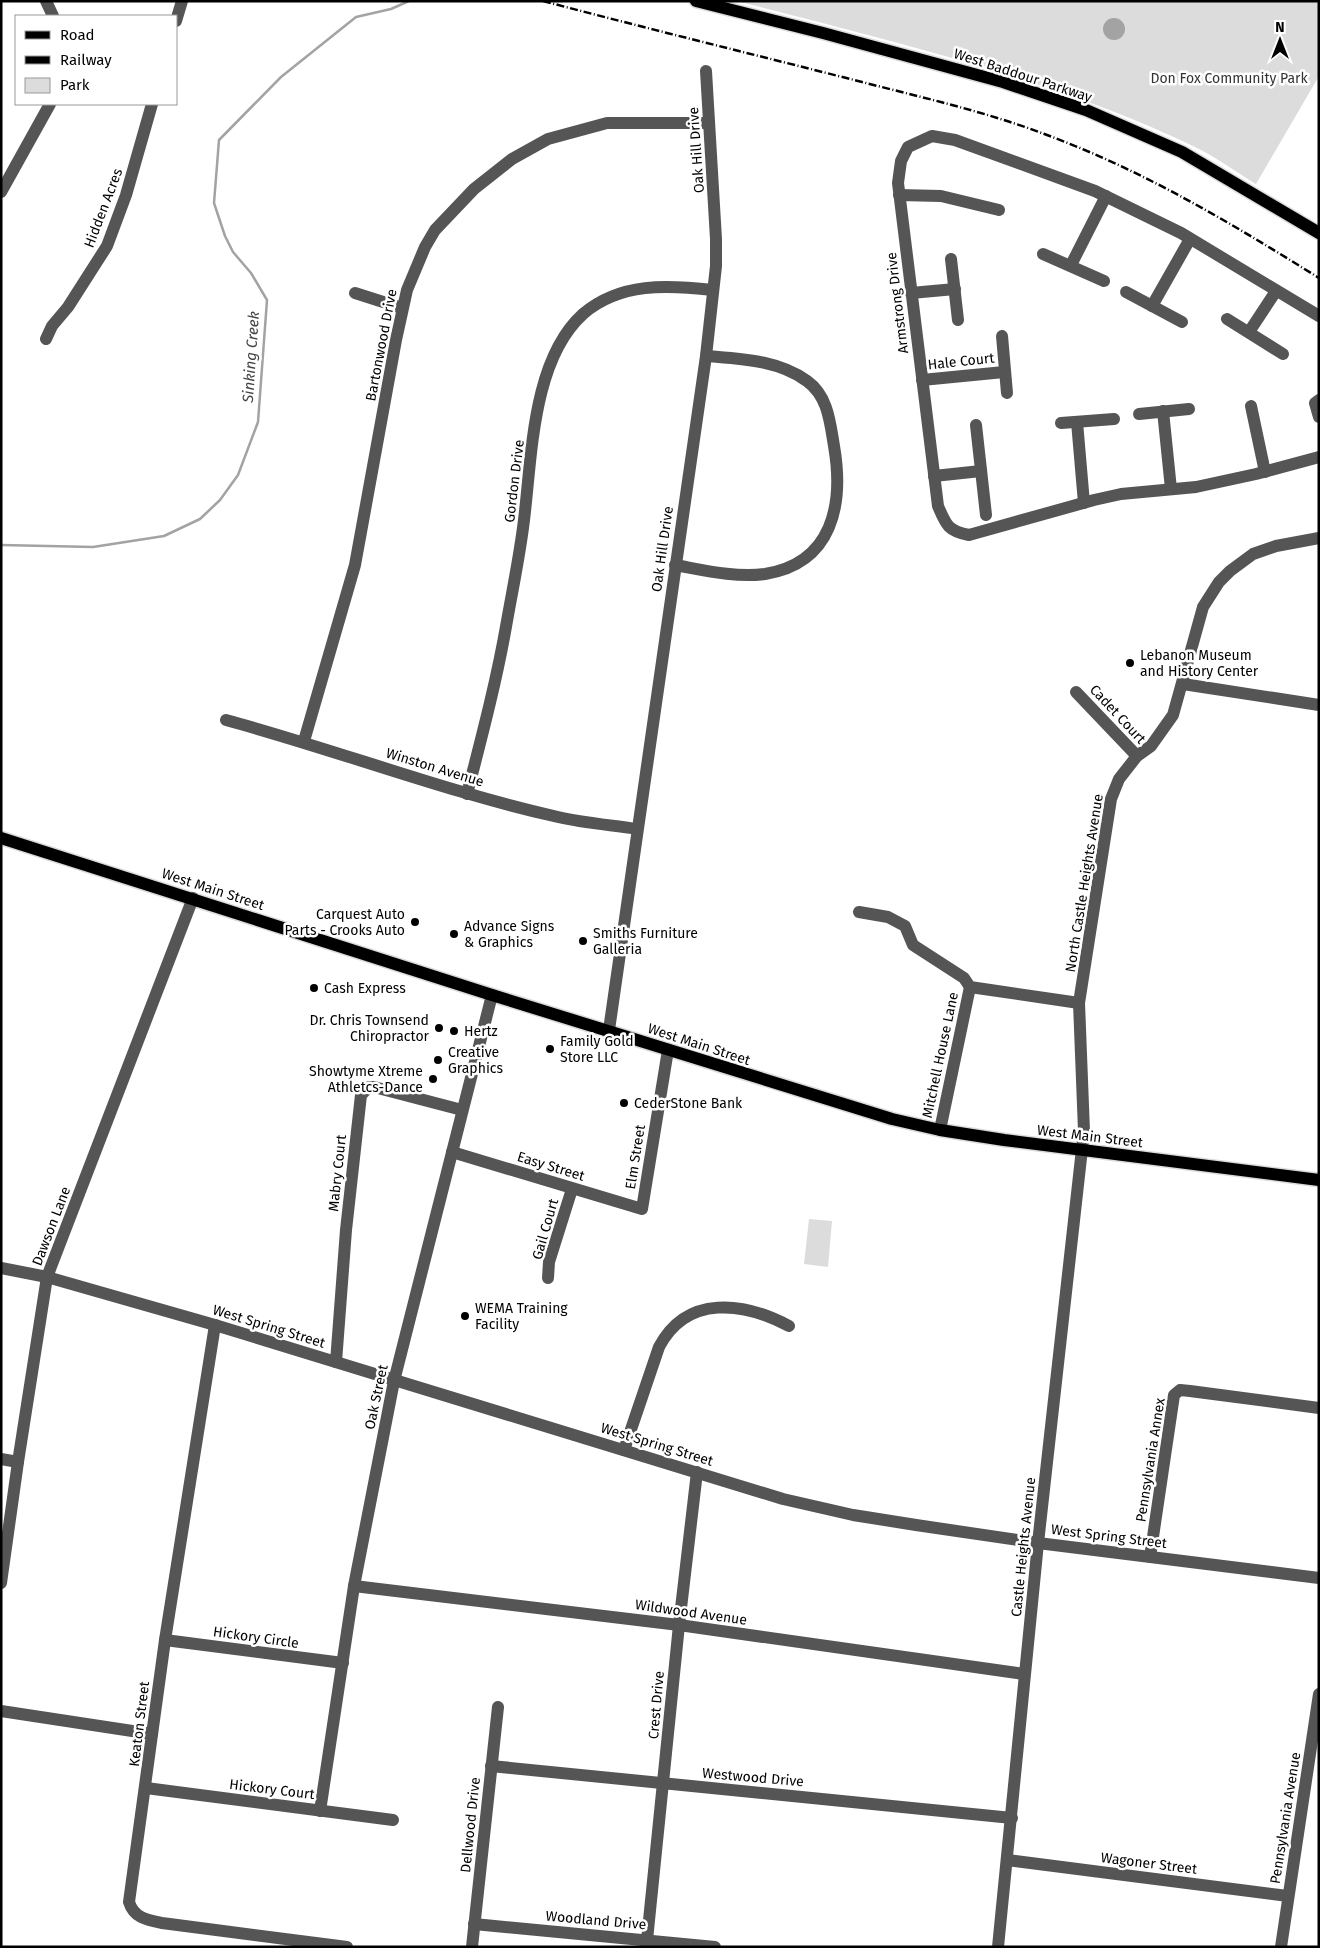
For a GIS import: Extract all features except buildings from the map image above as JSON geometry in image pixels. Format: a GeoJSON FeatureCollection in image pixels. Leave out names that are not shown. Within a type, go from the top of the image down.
{"type":"FeatureCollection","features":[{"type":"Feature","properties":{"kind":"main road","name":"West Baddour Parkway"},"geometry":{"type":"LineString","coordinates":[[696,1],[823,32],[1003,82],[1086,110],[1182,152],[1319,233]]}},
{"type":"Feature","properties":{"kind":"main road","name":"West Main Street"},"geometry":{"type":"LineString","coordinates":[[1,838],[856,1109],[940,1130],[1081,1151],[1319,1180]]}},
{"type":"Feature","properties":{"kind":"street"},"geometry":{"type":"LineString","coordinates":[[46,1],[53,15]]}},
{"type":"Feature","properties":{"kind":"street"},"geometry":{"type":"LineString","coordinates":[[178,15],[182,1]]}},
{"type":"Feature","properties":{"kind":"street","name":"Oak Hill Drive"},"geometry":{"type":"LineString","coordinates":[[609,1030],[706,356],[713,290],[716,239],[706,71]]}},
{"type":"Feature","properties":{"kind":"street"},"geometry":{"type":"LineString","coordinates":[[1,192],[49,105]]}},
{"type":"Feature","properties":{"kind":"street","name":"Hidden Acres"},"geometry":{"type":"LineString","coordinates":[[46,339],[52,326],[68,307],[107,246],[126,195],[152,105]]}},
{"type":"Feature","properties":{"kind":"street","name":"Bartonwood Drive"},"geometry":{"type":"LineString","coordinates":[[304,741],[355,565],[402,308],[414,269],[435,230],[474,189],[530,147],[569,132],[607,123],[709,123]]}},
{"type":"Feature","properties":{"kind":"street","name":"Armstrong Drive"},"geometry":{"type":"LineString","coordinates":[[1319,316],[1190,239],[1106,196],[1000,155],[955,140],[932,136],[908,147],[899,170],[899,195],[938,506],[946,525],[956,532],[969,535],[1121,494],[1196,486],[1265,472],[1319,457]]}},
{"type":"Feature","properties":{"kind":"street"},"geometry":{"type":"LineString","coordinates":[[899,195],[941,196],[999,210]]}},
{"type":"Feature","properties":{"kind":"street"},"geometry":{"type":"LineString","coordinates":[[1071,265],[1106,196]]}},
{"type":"Feature","properties":{"kind":"street"},"geometry":{"type":"LineString","coordinates":[[1152,306],[1190,239]]}},
{"type":"Feature","properties":{"kind":"street"},"geometry":{"type":"LineString","coordinates":[[1043,254],[1104,281]]}},
{"type":"Feature","properties":{"kind":"street"},"geometry":{"type":"LineString","coordinates":[[951,259],[958,320]]}},
{"type":"Feature","properties":{"kind":"street","name":"Gordon Drive"},"geometry":{"type":"LineString","coordinates":[[468,794],[496,682],[523,529],[538,406],[558,344],[582,315],[611,296],[653,286],[713,290]]}},
{"type":"Feature","properties":{"kind":"street"},"geometry":{"type":"LineString","coordinates":[[911,294],[955,289]]}},
{"type":"Feature","properties":{"kind":"street"},"geometry":{"type":"LineString","coordinates":[[1249,332],[1276,291]]}},
{"type":"Feature","properties":{"kind":"street"},"geometry":{"type":"LineString","coordinates":[[1126,292],[1182,322]]}},
{"type":"Feature","properties":{"kind":"street"},"geometry":{"type":"LineString","coordinates":[[355,293],[402,308]]}},
{"type":"Feature","properties":{"kind":"street"},"geometry":{"type":"LineString","coordinates":[[1227,319],[1283,354]]}},
{"type":"Feature","properties":{"kind":"street","name":"Hale Court"},"geometry":{"type":"LineString","coordinates":[[1002,336],[1004,372],[1008,393]]}},
{"type":"Feature","properties":{"kind":"street"},"geometry":{"type":"LineString","coordinates":[[675,565],[748,574],[764,574],[792,566],[820,545],[833,520],[837,504],[835,450],[824,400],[817,390],[793,372],[778,366],[764,362],[706,356]]}},
{"type":"Feature","properties":{"kind":"street","name":"Hale Court"},"geometry":{"type":"LineString","coordinates":[[922,380],[1004,372]]}},
{"type":"Feature","properties":{"kind":"street"},"geometry":{"type":"LineString","coordinates":[[1319,400],[1316,403],[1319,417]]}},
{"type":"Feature","properties":{"kind":"street"},"geometry":{"type":"LineString","coordinates":[[1250,406],[1265,472]]}},
{"type":"Feature","properties":{"kind":"street"},"geometry":{"type":"LineString","coordinates":[[1139,414],[1189,409]]}},
{"type":"Feature","properties":{"kind":"street"},"geometry":{"type":"LineString","coordinates":[[1163,411],[1171,489]]}},
{"type":"Feature","properties":{"kind":"street"},"geometry":{"type":"LineString","coordinates":[[1061,423],[1114,419]]}},
{"type":"Feature","properties":{"kind":"street"},"geometry":{"type":"LineString","coordinates":[[1077,422],[1084,503]]}},
{"type":"Feature","properties":{"kind":"street"},"geometry":{"type":"LineString","coordinates":[[976,425],[986,515]]}},
{"type":"Feature","properties":{"kind":"street"},"geometry":{"type":"LineString","coordinates":[[934,476],[981,471]]}},
{"type":"Feature","properties":{"kind":"street","name":"North Castle Heights Avenue"},"geometry":{"type":"LineString","coordinates":[[1081,1151],[1084,1106],[1080,1003],[1110,799],[1120,779],[1137,756],[1152,746],[1173,715],[1203,607],[1219,582],[1253,554],[1276,546],[1319,538]]}},
{"type":"Feature","properties":{"kind":"street"},"geometry":{"type":"LineString","coordinates":[[1182,684],[1319,705]]}},
{"type":"Feature","properties":{"kind":"street","name":"Cadet Court"},"geometry":{"type":"LineString","coordinates":[[1076,692],[1137,756]]}},
{"type":"Feature","properties":{"kind":"street","name":"Winston Avenue"},"geometry":{"type":"LineString","coordinates":[[226,720],[304,741],[468,794],[560,817],[637,829]]}},
{"type":"Feature","properties":{"kind":"street","name":"Dawson Lane"},"geometry":{"type":"LineString","coordinates":[[1,1583],[47,1278],[193,898]]}},
{"type":"Feature","properties":{"kind":"street"},"geometry":{"type":"LineString","coordinates":[[859,912],[888,917],[905,926],[913,945],[964,978],[970,987],[1080,1003]]}},
{"type":"Feature","properties":{"kind":"street","name":"Mitchell House Lane"},"geometry":{"type":"LineString","coordinates":[[940,1130],[970,987]]}},
{"type":"Feature","properties":{"kind":"street","name":"Oak Street"},"geometry":{"type":"LineString","coordinates":[[320,1811],[354,1586],[394,1381],[492,995]]}},
{"type":"Feature","properties":{"kind":"street","name":"Elm Street"},"geometry":{"type":"LineString","coordinates":[[642,1209],[668,1050]]}},
{"type":"Feature","properties":{"kind":"street","name":"Mabry Court"},"geometry":{"type":"LineString","coordinates":[[336,1362],[346,1230],[360,1095],[368,1087],[374,1087],[462,1110]]}},
{"type":"Feature","properties":{"kind":"street","name":"Castle Heights Avenue"},"geometry":{"type":"LineString","coordinates":[[998,1947],[1012,1818],[1024,1674],[1081,1151]]}},
{"type":"Feature","properties":{"kind":"street","name":"Easy Street"},"geometry":{"type":"LineString","coordinates":[[452,1152],[642,1209]]}},
{"type":"Feature","properties":{"kind":"street","name":"Gail Court"},"geometry":{"type":"LineString","coordinates":[[548,1278],[549,1262],[572,1188]]}},
{"type":"Feature","properties":{"kind":"street","name":"West Spring Street"},"geometry":{"type":"LineString","coordinates":[[1,1268],[47,1278],[215,1325],[394,1381],[824,1509],[1038,1542],[1319,1578]]}},
{"type":"Feature","properties":{"kind":"street"},"geometry":{"type":"LineString","coordinates":[[624,1450],[659,1347],[665,1336],[682,1320],[700,1311],[725,1307],[756,1312],[790,1326]]}},
{"type":"Feature","properties":{"kind":"street","name":"Keaton Street"},"geometry":{"type":"LineString","coordinates":[[215,1325],[165,1640],[146,1788],[129,1891],[131,1910],[138,1916],[162,1923],[347,1947]]}},
{"type":"Feature","properties":{"kind":"street","name":"Pennsylvania Annex"},"geometry":{"type":"LineString","coordinates":[[1150,1557],[1174,1395],[1180,1390],[1319,1408]]}},
{"type":"Feature","properties":{"kind":"street"},"geometry":{"type":"LineString","coordinates":[[1,1459],[18,1462]]}},
{"type":"Feature","properties":{"kind":"street","name":"Crest Drive"},"geometry":{"type":"LineString","coordinates":[[647,1940],[679,1625],[697,1472]]}},
{"type":"Feature","properties":{"kind":"street","name":"Wildwood Avenue"},"geometry":{"type":"LineString","coordinates":[[354,1586],[679,1625],[1024,1674]]}},
{"type":"Feature","properties":{"kind":"street","name":"Hickory Circle"},"geometry":{"type":"LineString","coordinates":[[165,1640],[343,1664]]}},
{"type":"Feature","properties":{"kind":"street","name":"Pennsylvania Avenue"},"geometry":{"type":"LineString","coordinates":[[1281,1947],[1319,1694]]}},
{"type":"Feature","properties":{"kind":"street","name":"Dellwood Drive"},"geometry":{"type":"LineString","coordinates":[[472,1947],[498,1707]]}},
{"type":"Feature","properties":{"kind":"street"},"geometry":{"type":"LineString","coordinates":[[1,1710],[152,1734]]}},
{"type":"Feature","properties":{"kind":"street","name":"Westwood Drive"},"geometry":{"type":"LineString","coordinates":[[492,1766],[1012,1818]]}},
{"type":"Feature","properties":{"kind":"street","name":"Hickory Court"},"geometry":{"type":"LineString","coordinates":[[146,1788],[393,1820]]}},
{"type":"Feature","properties":{"kind":"street","name":"Wagoner Street"},"geometry":{"type":"LineString","coordinates":[[1007,1860],[1288,1896]]}},
{"type":"Feature","properties":{"kind":"street","name":"Woodland Drive"},"geometry":{"type":"LineString","coordinates":[[474,1924],[715,1947]]}},
{"type":"Feature","properties":{"kind":"green space","name":"Don Fox Community Park"},"geometry":{"type":"Polygon","coordinates":[[[737,1],[1319,1],[1319,76],[1256,184],[1195,147],[1140,122],[1084,100],[970,63],[737,1]]]}},
{"type":"Feature","properties":{"kind":"green space"},"geometry":{"type":"Polygon","coordinates":[[[809,1219],[832,1221],[828,1267],[804,1264],[809,1219]]]}},
{"type":"Feature","properties":{"kind":"shaded area"},"geometry":{"type":"Polygon","coordinates":[[[1114,18],[1122,21],[1125,29],[1122,37],[1114,40],[1106,37],[1103,29],[1106,21],[1114,18]]]}},
{"type":"Feature","properties":{"kind":"waterway","name":"Sinking Creek"},"geometry":{"type":"LineString","coordinates":[[1,545],[93,547],[164,536],[200,519],[220,500],[238,475],[258,422],[267,300],[251,273],[233,252],[225,236],[214,203],[219,140],[281,77],[356,17],[391,9],[409,1]]}},
{"type":"Feature","properties":{"kind":"railway"},"geometry":{"type":"LineString","coordinates":[[543,1],[978,112],[1047,135],[1118,165],[1186,199],[1319,278]]}},
{"type":"Feature","properties":{"kind":"place","name":"Lebanon Museum and History Center"},"geometry":{"type":"Point","coordinates":[1130,663]}},
{"type":"Feature","properties":{"kind":"place","name":"Carquest Auto Parts - Crooks Auto"},"geometry":{"type":"Point","coordinates":[415,922]}},
{"type":"Feature","properties":{"kind":"place","name":"Advance Signs & Graphics"},"geometry":{"type":"Point","coordinates":[454,934]}},
{"type":"Feature","properties":{"kind":"place","name":"Smiths Furniture Galleria"},"geometry":{"type":"Point","coordinates":[583,941]}},
{"type":"Feature","properties":{"kind":"place","name":"Cash Express"},"geometry":{"type":"Point","coordinates":[314,988]}},
{"type":"Feature","properties":{"kind":"place","name":"Dr. Chris Townsend Chiropractor"},"geometry":{"type":"Point","coordinates":[439,1028]}},
{"type":"Feature","properties":{"kind":"place","name":"Hertz"},"geometry":{"type":"Point","coordinates":[454,1031]}},
{"type":"Feature","properties":{"kind":"place","name":"Family Gold Store LLC"},"geometry":{"type":"Point","coordinates":[550,1049]}},
{"type":"Feature","properties":{"kind":"place","name":"Creative Graphics"},"geometry":{"type":"Point","coordinates":[438,1060]}},
{"type":"Feature","properties":{"kind":"place","name":"Showtyme Xtreme Athletcs-Dance"},"geometry":{"type":"Point","coordinates":[433,1079]}},
{"type":"Feature","properties":{"kind":"place","name":"CederStone Bank"},"geometry":{"type":"Point","coordinates":[624,1103]}},
{"type":"Feature","properties":{"kind":"place","name":"WEMA Training Facility"},"geometry":{"type":"Point","coordinates":[465,1316]}}]}
